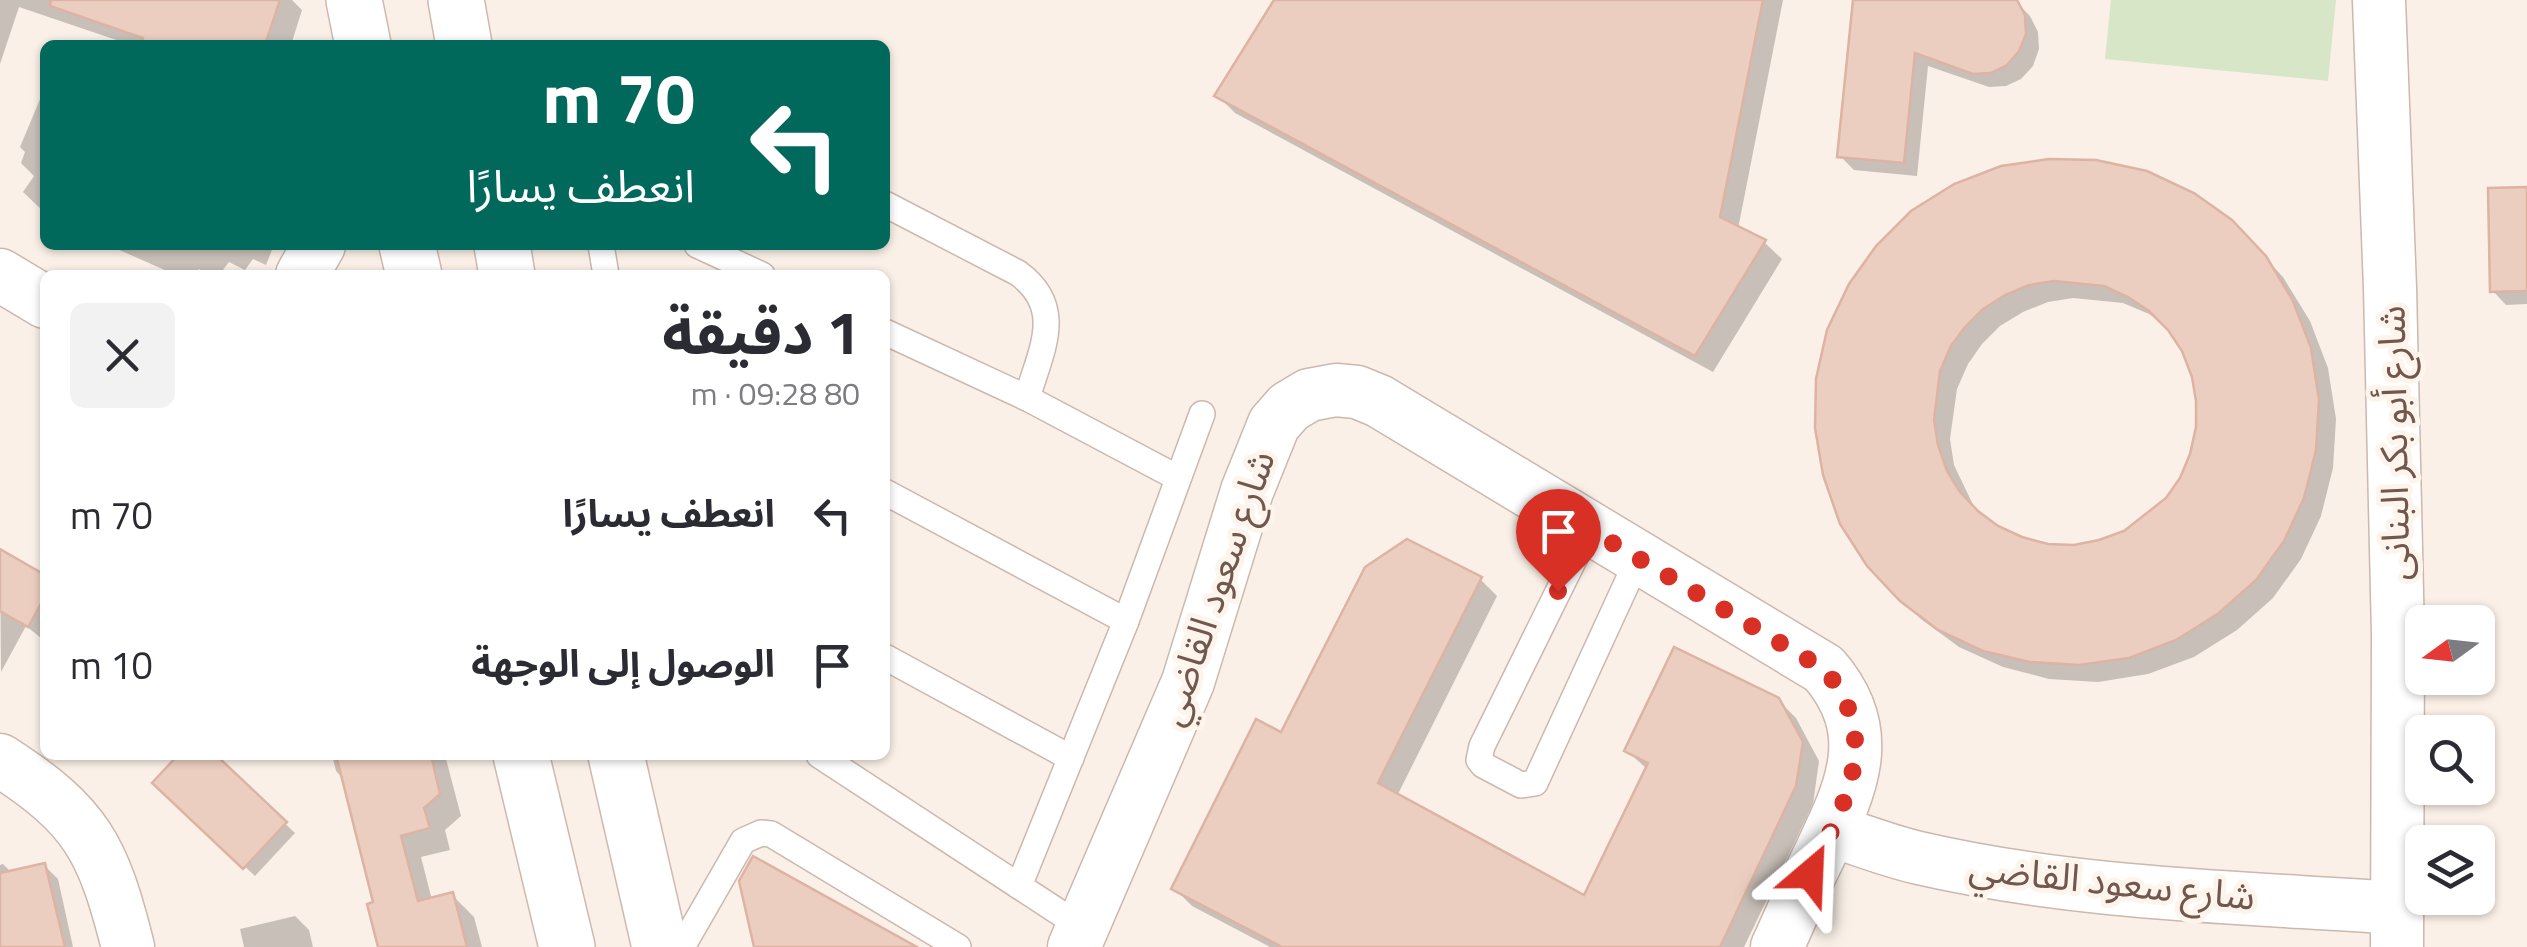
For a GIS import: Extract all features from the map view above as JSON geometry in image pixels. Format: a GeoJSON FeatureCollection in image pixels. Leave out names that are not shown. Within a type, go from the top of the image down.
{"type":"FeatureCollection","features":[{"type":"Feature","properties":{"kind":"main road"},"geometry":{"type":"LineString","coordinates":[[354,0],[362,40]]}},
{"type":"Feature","properties":{"kind":"main road"},"geometry":{"type":"LineString","coordinates":[[456,0],[463,40]]}},
{"type":"Feature","properties":{"kind":"main road"},"geometry":{"type":"LineString","coordinates":[[523,760],[567,947]]}},
{"type":"Feature","properties":{"kind":"main road"},"geometry":{"type":"LineString","coordinates":[[617,760],[660,947]]}},
{"type":"Feature","properties":{"kind":"street","name":"شارع أبو بكر البنانى"},"geometry":{"type":"LineString","coordinates":[[2379,0],[2398,597],[2397,928]]}},
{"type":"Feature","properties":{"kind":"street"},"geometry":{"type":"LineString","coordinates":[[0,275],[40,299]]}},
{"type":"Feature","properties":{"kind":"street","name":"شارع سعود القاضي"},"geometry":{"type":"LineString","coordinates":[[1078,938],[1188,682],[1258,458],[1274,424],[1289,407],[1309,395],[1336,390],[1357,392],[1379,401],[1824,669],[1842,689],[1856,735],[1852,784],[1777,947]]}},
{"type":"Feature","properties":{"kind":"street"},"geometry":{"type":"LineString","coordinates":[[0,760],[39,785],[88,835],[106,872],[128,947]]}},
{"type":"Feature","properties":{"kind":"street","name":"شارع سعود القاضي"},"geometry":{"type":"LineString","coordinates":[[1831,830],[1916,858],[2031,879],[2397,928]]}},
{"type":"Feature","properties":{"kind":"lane"},"geometry":{"type":"LineString","coordinates":[[890,207],[1034,284],[1044,301],[1048,320],[1027,398]]}},
{"type":"Feature","properties":{"kind":"lane"},"geometry":{"type":"LineString","coordinates":[[709,250],[751,270]]}},
{"type":"Feature","properties":{"kind":"lane"},"geometry":{"type":"LineString","coordinates":[[890,334],[1027,398],[1178,478]]}},
{"type":"Feature","properties":{"kind":"lane"},"geometry":{"type":"LineString","coordinates":[[1019,886],[1126,620],[1202,414]]}},
{"type":"Feature","properties":{"kind":"lane"},"geometry":{"type":"LineString","coordinates":[[890,495],[1126,620]]}},
{"type":"Feature","properties":{"kind":"lane"},"geometry":{"type":"LineString","coordinates":[[1589,529],[1482,746],[1483,765],[1521,786],[1535,783],[1638,559]]}},
{"type":"Feature","properties":{"kind":"lane"},"geometry":{"type":"LineString","coordinates":[[890,659],[1071,758]]}},
{"type":"Feature","properties":{"kind":"lane"},"geometry":{"type":"LineString","coordinates":[[827,760],[1019,886],[1078,938]]}},
{"type":"Feature","properties":{"kind":"lane"},"geometry":{"type":"LineString","coordinates":[[682,947],[743,842],[761,833],[771,834],[958,947]]}},
{"type":"Feature","properties":{"kind":"green space"},"geometry":{"type":"Polygon","coordinates":[[[2111,0],[2336,0],[2328,81],[2105,59],[2111,0]]]}},
{"type":"Feature","properties":{"kind":"building"},"geometry":{"type":"Polygon","coordinates":[[[51,0],[280,0],[267,40],[142,40],[50,6],[51,0]]]}},
{"type":"Feature","properties":{"kind":"building"},"geometry":{"type":"Polygon","coordinates":[[[1274,0],[1763,0],[1720,217],[1766,240],[1695,356],[1214,96],[1274,0]]]}},
{"type":"Feature","properties":{"kind":"building"},"geometry":{"type":"Polygon","coordinates":[[[1853,0],[2017,0],[2025,15],[2026,34],[2007,65],[1991,73],[1973,74],[1915,53],[1904,163],[1837,157],[1853,0]]]}},
{"type":"Feature","properties":{"kind":"building"},"geometry":{"type":"Polygon","coordinates":[[[2049,159],[2096,160],[2147,171],[2194,193],[2232,220],[2266,256],[2293,301],[2311,348],[2319,400],[2316,450],[2304,498],[2284,541],[2256,580],[2219,613],[2176,640],[2129,658],[2079,665],[2030,662],[1983,651],[1938,630],[1900,601],[1867,566],[1840,524],[1823,475],[1815,428],[1816,379],[1827,330],[1849,284],[1876,246],[1911,211],[1954,184],[2001,166],[2049,159]],[[2054,281],[2029,285],[2005,295],[1965,327],[1940,371],[1934,420],[1947,471],[1978,511],[2022,537],[2074,545],[2124,531],[2166,498],[2190,454],[2196,401],[2182,351],[2149,311],[2104,286],[2054,281]]]}},
{"type":"Feature","properties":{"kind":"building"},"geometry":{"type":"Polygon","coordinates":[[[2527,187],[2527,291],[2490,292],[2488,188],[2527,187]]]}},
{"type":"Feature","properties":{"kind":"building"},"geometry":{"type":"Polygon","coordinates":[[[1407,539],[1482,577],[1378,783],[1584,895],[1648,763],[1624,751],[1674,647],[1779,698],[1803,742],[1796,786],[1720,947],[1282,947],[1171,889],[1256,719],[1281,732],[1365,567],[1407,539]]]}},
{"type":"Feature","properties":{"kind":"building"},"geometry":{"type":"Polygon","coordinates":[[[0,549],[40,572],[40,605],[28,627],[0,611],[0,549]]]}},
{"type":"Feature","properties":{"kind":"building"},"geometry":{"type":"Polygon","coordinates":[[[173,760],[221,760],[287,822],[243,869],[152,783],[173,760]]]}},
{"type":"Feature","properties":{"kind":"building"},"geometry":{"type":"Polygon","coordinates":[[[337,760],[432,760],[440,794],[424,808],[430,828],[401,836],[418,901],[453,892],[467,947],[378,947],[367,904],[373,902],[337,760]]]}},
{"type":"Feature","properties":{"kind":"building"},"geometry":{"type":"Polygon","coordinates":[[[753,856],[917,947],[754,947],[739,881],[753,856]]]}},
{"type":"Feature","properties":{"kind":"building"},"geometry":{"type":"Polygon","coordinates":[[[45,863],[65,947],[0,947],[0,873],[45,863]]]}},
{"type":"Feature","properties":{"kind":"route"},"geometry":{"type":"LineString","coordinates":[[1558,591],[1589,529],[1824,669],[1842,689],[1856,735],[1852,784],[1810,874]]}}]}
